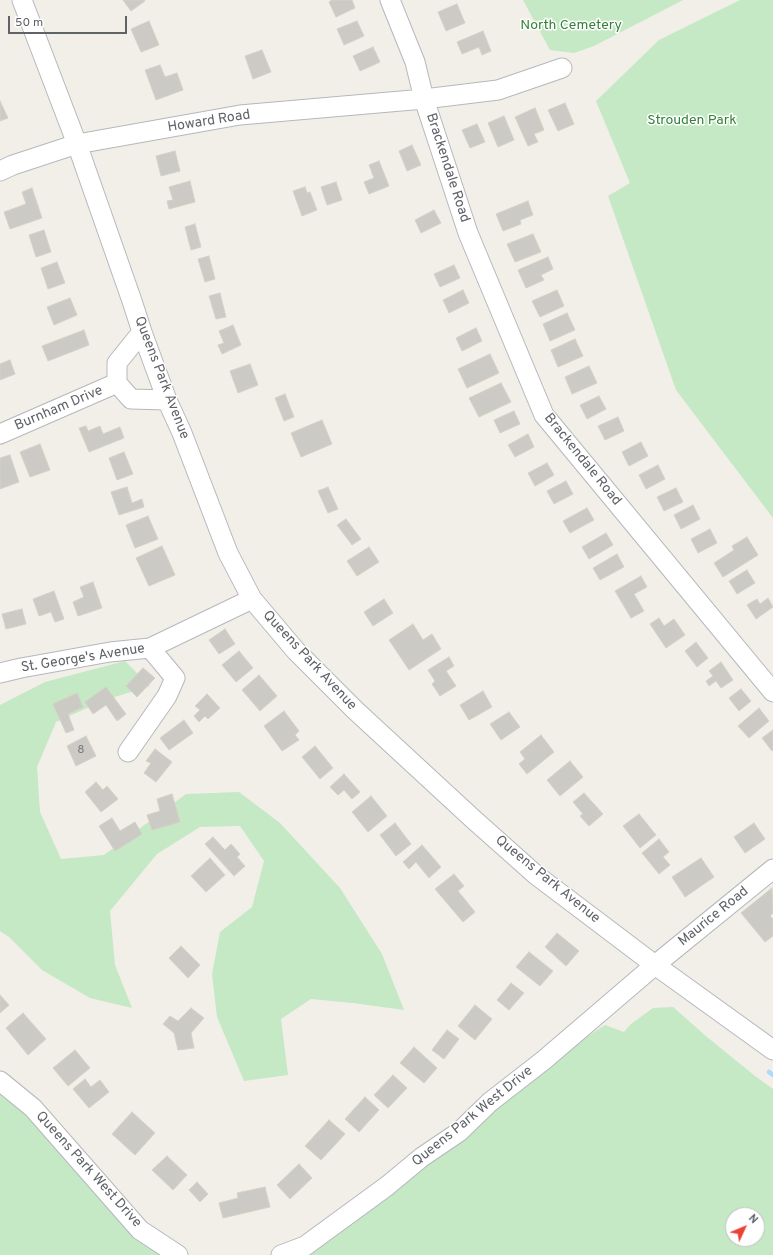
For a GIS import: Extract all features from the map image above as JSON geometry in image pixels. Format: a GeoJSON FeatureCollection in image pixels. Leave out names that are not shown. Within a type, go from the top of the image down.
{"type":"FeatureCollection","features":[{"type":"Feature","properties":{"kind":"street","name":"Queens Park Avenue"},"geometry":{"type":"LineString","coordinates":[[22,0],[77,144],[167,400],[182,433],[228,553],[252,599],[302,657],[355,710],[536,875],[655,965],[773,1050]]}},
{"type":"Feature","properties":{"kind":"street","name":"Brackendale Road"},"geometry":{"type":"LineString","coordinates":[[390,0],[415,62],[424,99],[468,233],[544,415],[773,692]]}},
{"type":"Feature","properties":{"kind":"street"},"geometry":{"type":"LineString","coordinates":[[424,99],[498,90],[562,68]]}},
{"type":"Feature","properties":{"kind":"street","name":"Howard Road"},"geometry":{"type":"LineString","coordinates":[[0,171],[13,165],[77,144],[240,115],[424,99]]}},
{"type":"Feature","properties":{"kind":"street","name":"Burnham Drive"},"geometry":{"type":"LineString","coordinates":[[142,332],[117,363],[117,384],[131,399],[167,400]]}},
{"type":"Feature","properties":{"kind":"street","name":"Burnham Drive"},"geometry":{"type":"LineString","coordinates":[[0,434],[117,384]]}},
{"type":"Feature","properties":{"kind":"street","name":"St. George's Avenue"},"geometry":{"type":"LineString","coordinates":[[0,674],[21,668],[110,652],[150,648],[252,599]]}},
{"type":"Feature","properties":{"kind":"street"},"geometry":{"type":"LineString","coordinates":[[128,752],[167,696],[175,678],[150,648]]}},
{"type":"Feature","properties":{"kind":"street","name":"Maurice Road"},"geometry":{"type":"LineString","coordinates":[[655,965],[773,869]]}},
{"type":"Feature","properties":{"kind":"street","name":"Queens Park West Drive"},"geometry":{"type":"LineString","coordinates":[[281,1255],[305,1246],[387,1186],[422,1157],[459,1132],[490,1102],[544,1060],[655,965]]}},
{"type":"Feature","properties":{"kind":"street","name":"Queens Park West Drive"},"geometry":{"type":"LineString","coordinates":[[0,1082],[33,1108],[140,1230],[178,1255]]}},
{"type":"Feature","properties":{"kind":"green space","name":"North Cemetery"},"geometry":{"type":"Polygon","coordinates":[[[523,0],[683,0],[594,46],[574,53],[550,50],[523,0]]]}},
{"type":"Feature","properties":{"kind":"green space","name":"Strouden Park"},"geometry":{"type":"Polygon","coordinates":[[[740,0],[773,0],[773,518],[676,390],[608,196],[630,183],[596,101],[659,40],[740,0]]]}},
{"type":"Feature","properties":{"kind":"green space"},"geometry":{"type":"Polygon","coordinates":[[[125,661],[150,686],[105,700],[56,722],[37,767],[40,812],[61,859],[104,855],[186,794],[239,792],[280,823],[340,888],[382,954],[404,1010],[311,999],[281,1019],[288,1075],[244,1081],[217,1017],[212,974],[220,932],[252,907],[264,861],[240,826],[200,827],[157,854],[110,911],[115,965],[132,1008],[90,998],[42,970],[9,937],[0,931],[0,705],[45,682],[125,661]]]}},
{"type":"Feature","properties":{"kind":"green space"},"geometry":{"type":"Polygon","coordinates":[[[673,1007],[707,1037],[773,1089],[773,1255],[304,1255],[404,1184],[585,1038],[605,1025],[624,1032],[631,1024],[653,1008],[673,1007]]]}},
{"type":"Feature","properties":{"kind":"green space"},"geometry":{"type":"Polygon","coordinates":[[[0,1092],[27,1112],[167,1255],[0,1255],[0,1092]]]}},
{"type":"Feature","properties":{"kind":"building"},"geometry":{"type":"Polygon","coordinates":[[[123,0],[144,0],[145,1],[131,11],[123,0]]]}},
{"type":"Feature","properties":{"kind":"building"},"geometry":{"type":"Polygon","coordinates":[[[332,0],[352,0],[355,8],[336,17],[329,2],[332,0]]]}},
{"type":"Feature","properties":{"kind":"building"},"geometry":{"type":"Polygon","coordinates":[[[457,4],[465,23],[446,31],[438,12],[457,4]]]}},
{"type":"Feature","properties":{"kind":"building"},"geometry":{"type":"Polygon","coordinates":[[[149,21],[159,45],[141,52],[131,29],[149,21]]]}},
{"type":"Feature","properties":{"kind":"building"},"geometry":{"type":"Polygon","coordinates":[[[357,21],[364,36],[344,45],[337,29],[357,21]]]}},
{"type":"Feature","properties":{"kind":"building"},"geometry":{"type":"Polygon","coordinates":[[[483,31],[491,51],[482,55],[479,47],[462,54],[457,42],[483,31]]]}},
{"type":"Feature","properties":{"kind":"building"},"geometry":{"type":"Polygon","coordinates":[[[373,47],[380,62],[360,71],[353,56],[373,47]]]}},
{"type":"Feature","properties":{"kind":"building"},"geometry":{"type":"Polygon","coordinates":[[[262,50],[271,72],[253,79],[245,56],[262,50]]]}},
{"type":"Feature","properties":{"kind":"building"},"geometry":{"type":"Polygon","coordinates":[[[160,65],[165,77],[177,73],[183,90],[156,100],[145,70],[160,65]]]}},
{"type":"Feature","properties":{"kind":"building"},"geometry":{"type":"Polygon","coordinates":[[[0,101],[8,118],[0,121],[0,101]]]}},
{"type":"Feature","properties":{"kind":"building"},"geometry":{"type":"Polygon","coordinates":[[[565,103],[574,124],[558,131],[548,110],[565,103]]]}},
{"type":"Feature","properties":{"kind":"building"},"geometry":{"type":"Polygon","coordinates":[[[535,108],[544,130],[534,134],[538,142],[528,146],[515,117],[535,108]]]}},
{"type":"Feature","properties":{"kind":"building"},"geometry":{"type":"Polygon","coordinates":[[[504,116],[514,140],[498,147],[488,123],[504,116]]]}},
{"type":"Feature","properties":{"kind":"building"},"geometry":{"type":"Polygon","coordinates":[[[477,124],[485,142],[470,148],[462,130],[477,124]]]}},
{"type":"Feature","properties":{"kind":"building"},"geometry":{"type":"Polygon","coordinates":[[[412,145],[421,165],[407,171],[399,151],[412,145]]]}},
{"type":"Feature","properties":{"kind":"building"},"geometry":{"type":"Polygon","coordinates":[[[175,151],[180,171],[161,176],[156,156],[175,151]]]}},
{"type":"Feature","properties":{"kind":"building"},"geometry":{"type":"Polygon","coordinates":[[[379,161],[389,186],[369,194],[364,182],[374,178],[369,165],[379,161]]]}},
{"type":"Feature","properties":{"kind":"building"},"geometry":{"type":"Polygon","coordinates":[[[190,181],[195,202],[169,209],[167,201],[173,200],[169,187],[190,181]]]}},
{"type":"Feature","properties":{"kind":"building"},"geometry":{"type":"Polygon","coordinates":[[[336,182],[342,200],[327,205],[321,187],[336,182]]]}},
{"type":"Feature","properties":{"kind":"building"},"geometry":{"type":"Polygon","coordinates":[[[305,187],[307,193],[310,192],[317,210],[302,216],[293,191],[305,187]]]}},
{"type":"Feature","properties":{"kind":"building"},"geometry":{"type":"Polygon","coordinates":[[[32,188],[42,218],[10,229],[4,212],[26,204],[22,192],[32,188]]]}},
{"type":"Feature","properties":{"kind":"building"},"geometry":{"type":"Polygon","coordinates":[[[528,201],[533,215],[520,220],[521,224],[503,231],[496,214],[528,201]]]}},
{"type":"Feature","properties":{"kind":"building"},"geometry":{"type":"Polygon","coordinates":[[[434,210],[441,223],[421,233],[415,220],[434,210]]]}},
{"type":"Feature","properties":{"kind":"building"},"geometry":{"type":"Polygon","coordinates":[[[195,224],[201,247],[191,250],[185,227],[195,224]]]}},
{"type":"Feature","properties":{"kind":"building"},"geometry":{"type":"Polygon","coordinates":[[[44,230],[51,252],[36,257],[29,235],[44,230]]]}},
{"type":"Feature","properties":{"kind":"building"},"geometry":{"type":"Polygon","coordinates":[[[533,234],[541,252],[515,262],[507,244],[533,234]]]}},
{"type":"Feature","properties":{"kind":"building"},"geometry":{"type":"Polygon","coordinates":[[[209,256],[215,279],[205,282],[198,259],[209,256]]]}},
{"type":"Feature","properties":{"kind":"building"},"geometry":{"type":"Polygon","coordinates":[[[548,257],[553,269],[541,275],[544,280],[526,288],[518,270],[548,257]]]}},
{"type":"Feature","properties":{"kind":"building"},"geometry":{"type":"Polygon","coordinates":[[[57,262],[65,283],[48,289],[41,268],[57,262]]]}},
{"type":"Feature","properties":{"kind":"building"},"geometry":{"type":"Polygon","coordinates":[[[454,265],[460,278],[440,287],[434,274],[454,265]]]}},
{"type":"Feature","properties":{"kind":"building"},"geometry":{"type":"Polygon","coordinates":[[[463,290],[469,303],[449,313],[443,300],[463,290]]]}},
{"type":"Feature","properties":{"kind":"building"},"geometry":{"type":"Polygon","coordinates":[[[557,290],[564,306],[540,317],[532,301],[557,290]]]}},
{"type":"Feature","properties":{"kind":"building"},"geometry":{"type":"Polygon","coordinates":[[[220,293],[226,317],[216,319],[209,296],[220,293]]]}},
{"type":"Feature","properties":{"kind":"building"},"geometry":{"type":"Polygon","coordinates":[[[70,298],[77,315],[54,325],[47,307],[70,298]]]}},
{"type":"Feature","properties":{"kind":"building"},"geometry":{"type":"Polygon","coordinates":[[[567,313],[575,330],[550,341],[543,324],[567,313]]]}},
{"type":"Feature","properties":{"kind":"building"},"geometry":{"type":"Polygon","coordinates":[[[233,325],[241,345],[222,354],[218,345],[224,343],[219,331],[233,325]]]}},
{"type":"Feature","properties":{"kind":"building"},"geometry":{"type":"Polygon","coordinates":[[[476,328],[482,341],[462,351],[456,338],[476,328]]]}},
{"type":"Feature","properties":{"kind":"building"},"geometry":{"type":"Polygon","coordinates":[[[84,330],[89,345],[48,361],[42,346],[84,330]]]}},
{"type":"Feature","properties":{"kind":"building"},"geometry":{"type":"Polygon","coordinates":[[[575,339],[583,356],[558,367],[551,350],[575,339]]]}},
{"type":"Feature","properties":{"kind":"building"},"geometry":{"type":"Polygon","coordinates":[[[490,354],[499,373],[467,388],[458,369],[490,354]]]}},
{"type":"Feature","properties":{"kind":"building"},"geometry":{"type":"Polygon","coordinates":[[[10,360],[15,374],[0,380],[0,364],[10,360]]]}},
{"type":"Feature","properties":{"kind":"building"},"geometry":{"type":"Polygon","coordinates":[[[250,364],[258,385],[238,393],[230,371],[250,364]]]}},
{"type":"Feature","properties":{"kind":"building"},"geometry":{"type":"Polygon","coordinates":[[[589,366],[597,383],[572,394],[565,377],[589,366]]]}},
{"type":"Feature","properties":{"kind":"building"},"geometry":{"type":"Polygon","coordinates":[[[501,383],[511,402],[479,417],[469,398],[501,383]]]}},
{"type":"Feature","properties":{"kind":"building"},"geometry":{"type":"Polygon","coordinates":[[[285,394],[294,417],[284,421],[275,398],[285,394]]]}},
{"type":"Feature","properties":{"kind":"building"},"geometry":{"type":"Polygon","coordinates":[[[599,396],[606,409],[587,419],[580,405],[599,396]]]}},
{"type":"Feature","properties":{"kind":"building"},"geometry":{"type":"Polygon","coordinates":[[[514,411],[520,424],[500,433],[494,420],[514,411]]]}},
{"type":"Feature","properties":{"kind":"building"},"geometry":{"type":"Polygon","coordinates":[[[618,417],[624,431],[605,440],[598,426],[618,417]]]}},
{"type":"Feature","properties":{"kind":"building"},"geometry":{"type":"Polygon","coordinates":[[[322,420],[332,444],[301,457],[291,433],[322,420]]]}},
{"type":"Feature","properties":{"kind":"building"},"geometry":{"type":"Polygon","coordinates":[[[86,426],[88,431],[100,426],[103,434],[120,427],[124,438],[89,452],[79,428],[86,426]]]}},
{"type":"Feature","properties":{"kind":"building"},"geometry":{"type":"Polygon","coordinates":[[[528,434],[534,447],[515,457],[508,445],[528,434]]]}},
{"type":"Feature","properties":{"kind":"building"},"geometry":{"type":"Polygon","coordinates":[[[641,442],[648,456],[629,466],[622,452],[641,442]]]}},
{"type":"Feature","properties":{"kind":"building"},"geometry":{"type":"Polygon","coordinates":[[[40,444],[50,470],[30,477],[20,452],[40,444]]]}},
{"type":"Feature","properties":{"kind":"building"},"geometry":{"type":"Polygon","coordinates":[[[124,452],[133,474],[117,480],[109,458],[124,452]]]}},
{"type":"Feature","properties":{"kind":"building"},"geometry":{"type":"Polygon","coordinates":[[[10,455],[19,482],[0,489],[0,458],[10,455]]]}},
{"type":"Feature","properties":{"kind":"building"},"geometry":{"type":"Polygon","coordinates":[[[547,463],[554,475],[535,486],[528,473],[547,463]]]}},
{"type":"Feature","properties":{"kind":"building"},"geometry":{"type":"Polygon","coordinates":[[[658,465],[665,479],[646,489],[639,475],[658,465]]]}},
{"type":"Feature","properties":{"kind":"building"},"geometry":{"type":"Polygon","coordinates":[[[566,481],[573,494],[554,504],[547,491],[566,481]]]}},
{"type":"Feature","properties":{"kind":"building"},"geometry":{"type":"Polygon","coordinates":[[[127,487],[132,503],[142,499],[144,507],[119,515],[111,492],[127,487]]]}},
{"type":"Feature","properties":{"kind":"building"},"geometry":{"type":"Polygon","coordinates":[[[328,487],[338,509],[328,513],[318,491],[328,487]]]}},
{"type":"Feature","properties":{"kind":"building"},"geometry":{"type":"Polygon","coordinates":[[[676,488],[683,502],[664,511],[657,497],[676,488]]]}},
{"type":"Feature","properties":{"kind":"building"},"geometry":{"type":"Polygon","coordinates":[[[693,505],[700,519],[681,529],[674,515],[693,505]]]}},
{"type":"Feature","properties":{"kind":"building"},"geometry":{"type":"Polygon","coordinates":[[[587,508],[594,520],[570,533],[563,521],[587,508]]]}},
{"type":"Feature","properties":{"kind":"building"},"geometry":{"type":"Polygon","coordinates":[[[148,516],[158,539],[135,548],[126,525],[148,516]]]}},
{"type":"Feature","properties":{"kind":"building"},"geometry":{"type":"Polygon","coordinates":[[[346,519],[361,539],[352,545],[337,525],[346,519]]]}},
{"type":"Feature","properties":{"kind":"building"},"geometry":{"type":"Polygon","coordinates":[[[710,529],[717,543],[698,553],[691,539],[710,529]]]}},
{"type":"Feature","properties":{"kind":"building"},"geometry":{"type":"Polygon","coordinates":[[[606,533],[613,545],[589,559],[582,547],[606,533]]]}},
{"type":"Feature","properties":{"kind":"building"},"geometry":{"type":"Polygon","coordinates":[[[747,537],[758,555],[723,577],[714,563],[734,550],[732,546],[747,537]]]}},
{"type":"Feature","properties":{"kind":"building"},"geometry":{"type":"Polygon","coordinates":[[[162,546],[175,575],[149,586],[136,558],[162,546]]]}},
{"type":"Feature","properties":{"kind":"building"},"geometry":{"type":"Polygon","coordinates":[[[369,547],[379,562],[357,576],[347,561],[369,547]]]}},
{"type":"Feature","properties":{"kind":"building"},"geometry":{"type":"Polygon","coordinates":[[[617,554],[624,567],[600,580],[593,568],[617,554]]]}},
{"type":"Feature","properties":{"kind":"building"},"geometry":{"type":"Polygon","coordinates":[[[747,570],[755,583],[737,594],[729,581],[747,570]]]}},
{"type":"Feature","properties":{"kind":"building"},"geometry":{"type":"Polygon","coordinates":[[[641,576],[647,587],[634,594],[644,611],[631,618],[615,591],[641,576]]]}},
{"type":"Feature","properties":{"kind":"building"},"geometry":{"type":"Polygon","coordinates":[[[93,582],[102,608],[78,616],[73,602],[84,597],[80,587],[93,582]]]}},
{"type":"Feature","properties":{"kind":"building"},"geometry":{"type":"Polygon","coordinates":[[[54,591],[64,619],[55,622],[51,612],[39,616],[33,599],[54,591]]]}},
{"type":"Feature","properties":{"kind":"building"},"geometry":{"type":"Polygon","coordinates":[[[768,598],[773,607],[756,619],[747,605],[757,599],[760,604],[768,598]]]}},
{"type":"Feature","properties":{"kind":"building"},"geometry":{"type":"Polygon","coordinates":[[[384,599],[393,613],[373,626],[364,612],[384,599]]]}},
{"type":"Feature","properties":{"kind":"building"},"geometry":{"type":"Polygon","coordinates":[[[22,609],[26,624],[6,629],[2,614],[22,609]]]}},
{"type":"Feature","properties":{"kind":"building"},"geometry":{"type":"Polygon","coordinates":[[[659,618],[664,626],[674,619],[685,635],[666,648],[650,624],[659,618]]]}},
{"type":"Feature","properties":{"kind":"building"},"geometry":{"type":"Polygon","coordinates":[[[413,624],[423,640],[432,634],[441,649],[409,670],[389,640],[413,624]]]}},
{"type":"Feature","properties":{"kind":"building"},"geometry":{"type":"Polygon","coordinates":[[[225,629],[235,644],[219,654],[209,640],[225,629]]]}},
{"type":"Feature","properties":{"kind":"building"},"geometry":{"type":"Polygon","coordinates":[[[696,642],[708,658],[697,667],[685,651],[696,642]]]}},
{"type":"Feature","properties":{"kind":"building"},"geometry":{"type":"Polygon","coordinates":[[[239,651],[253,668],[236,682],[222,665],[239,651]]]}},
{"type":"Feature","properties":{"kind":"building"},"geometry":{"type":"Polygon","coordinates":[[[449,657],[454,666],[446,671],[456,686],[440,696],[432,684],[435,681],[428,670],[449,657]]]}},
{"type":"Feature","properties":{"kind":"building"},"geometry":{"type":"Polygon","coordinates":[[[721,662],[733,680],[721,688],[716,681],[709,686],[706,681],[713,676],[709,671],[721,662]]]}},
{"type":"Feature","properties":{"kind":"building"},"geometry":{"type":"Polygon","coordinates":[[[143,668],[155,678],[137,697],[126,686],[143,668]]]}},
{"type":"Feature","properties":{"kind":"building"},"geometry":{"type":"Polygon","coordinates":[[[259,675],[277,696],[260,711],[242,690],[259,675]]]}},
{"type":"Feature","properties":{"kind":"building"},"geometry":{"type":"Polygon","coordinates":[[[106,687],[126,714],[117,721],[106,705],[93,714],[85,702],[106,687]]]}},
{"type":"Feature","properties":{"kind":"building"},"geometry":{"type":"Polygon","coordinates":[[[741,689],[751,701],[739,711],[729,698],[741,689]]]}},
{"type":"Feature","properties":{"kind":"building"},"geometry":{"type":"Polygon","coordinates":[[[483,691],[492,707],[469,720],[460,705],[483,691]]]}},
{"type":"Feature","properties":{"kind":"building"},"geometry":{"type":"Polygon","coordinates":[[[77,693],[83,707],[68,714],[74,730],[66,733],[53,704],[77,693]]]}},
{"type":"Feature","properties":{"kind":"building"},"geometry":{"type":"Polygon","coordinates":[[[207,694],[220,708],[208,719],[205,716],[199,722],[194,716],[200,710],[195,706],[207,694]]]}},
{"type":"Feature","properties":{"kind":"building"},"geometry":{"type":"Polygon","coordinates":[[[759,708],[769,721],[749,738],[738,726],[759,708]]]}},
{"type":"Feature","properties":{"kind":"building"},"geometry":{"type":"Polygon","coordinates":[[[284,711],[299,731],[295,735],[299,740],[282,751],[264,726],[284,711]]]}},
{"type":"Feature","properties":{"kind":"building"},"geometry":{"type":"Polygon","coordinates":[[[509,712],[520,727],[501,740],[490,724],[509,712]]]}},
{"type":"Feature","properties":{"kind":"building"},"geometry":{"type":"Polygon","coordinates":[[[184,720],[193,733],[169,750],[160,738],[184,720]]]}},
{"type":"Feature","properties":{"kind":"building"},"geometry":{"type":"Polygon","coordinates":[[[773,730],[773,750],[772,751],[762,738],[773,730]]]}},
{"type":"Feature","properties":{"kind":"building"},"geometry":{"type":"Polygon","coordinates":[[[541,735],[554,752],[527,774],[519,764],[525,759],[520,752],[541,735]]]}},
{"type":"Feature","properties":{"kind":"building"},"geometry":{"type":"Polygon","coordinates":[[[86,736],[96,756],[76,766],[67,746],[86,736]]]}},
{"type":"Feature","properties":{"kind":"building"},"geometry":{"type":"Polygon","coordinates":[[[315,746],[333,768],[320,779],[302,757],[315,746]]]}},
{"type":"Feature","properties":{"kind":"building"},"geometry":{"type":"Polygon","coordinates":[[[155,749],[172,762],[156,782],[144,773],[151,763],[146,761],[155,749]]]}},
{"type":"Feature","properties":{"kind":"building"},"geometry":{"type":"Polygon","coordinates":[[[570,761],[583,777],[560,796],[547,780],[570,761]]]}},
{"type":"Feature","properties":{"kind":"building"},"geometry":{"type":"Polygon","coordinates":[[[344,774],[360,792],[352,799],[344,790],[338,795],[330,787],[344,774]]]}},
{"type":"Feature","properties":{"kind":"building"},"geometry":{"type":"Polygon","coordinates":[[[96,782],[103,790],[107,786],[118,799],[101,812],[85,792],[96,782]]]}},
{"type":"Feature","properties":{"kind":"building"},"geometry":{"type":"Polygon","coordinates":[[[584,793],[603,814],[589,826],[580,816],[583,814],[573,802],[584,793]]]}},
{"type":"Feature","properties":{"kind":"building"},"geometry":{"type":"Polygon","coordinates":[[[172,794],[180,822],[152,830],[147,815],[160,811],[157,799],[172,794]]]}},
{"type":"Feature","properties":{"kind":"building"},"geometry":{"type":"Polygon","coordinates":[[[371,796],[387,816],[368,832],[352,812],[371,796]]]}},
{"type":"Feature","properties":{"kind":"building"},"geometry":{"type":"Polygon","coordinates":[[[639,814],[656,835],[640,848],[623,826],[639,814]]]}},
{"type":"Feature","properties":{"kind":"building"},"geometry":{"type":"Polygon","coordinates":[[[112,818],[120,831],[135,822],[142,834],[115,851],[99,826],[112,818]]]}},
{"type":"Feature","properties":{"kind":"building"},"geometry":{"type":"Polygon","coordinates":[[[395,823],[411,844],[396,856],[380,835],[395,823]]]}},
{"type":"Feature","properties":{"kind":"building"},"geometry":{"type":"Polygon","coordinates":[[[754,823],[765,839],[745,853],[734,837],[754,823]]]}},
{"type":"Feature","properties":{"kind":"building"},"geometry":{"type":"Polygon","coordinates":[[[213,837],[225,850],[231,844],[240,854],[237,857],[245,866],[234,876],[205,844],[213,837]]]}},
{"type":"Feature","properties":{"kind":"building"},"geometry":{"type":"Polygon","coordinates":[[[659,839],[669,852],[663,857],[670,865],[659,874],[642,853],[659,839]]]}},
{"type":"Feature","properties":{"kind":"building"},"geometry":{"type":"Polygon","coordinates":[[[422,845],[441,867],[429,878],[416,862],[409,869],[403,862],[422,845]]]}},
{"type":"Feature","properties":{"kind":"building"},"geometry":{"type":"Polygon","coordinates":[[[210,858],[225,875],[206,892],[191,876],[210,858]]]}},
{"type":"Feature","properties":{"kind":"building"},"geometry":{"type":"Polygon","coordinates":[[[701,858],[714,877],[685,897],[672,877],[701,858]]]}},
{"type":"Feature","properties":{"kind":"building"},"geometry":{"type":"Polygon","coordinates":[[[454,874],[464,886],[458,891],[475,912],[463,922],[435,889],[454,874]]]}},
{"type":"Feature","properties":{"kind":"building"},"geometry":{"type":"Polygon","coordinates":[[[772,888],[773,913],[770,916],[773,919],[773,936],[765,942],[741,913],[772,888]]]}},
{"type":"Feature","properties":{"kind":"building"},"geometry":{"type":"Polygon","coordinates":[[[557,933],[579,951],[566,966],[545,947],[557,933]]]}},
{"type":"Feature","properties":{"kind":"building"},"geometry":{"type":"Polygon","coordinates":[[[181,946],[200,965],[188,978],[169,958],[181,946]]]}},
{"type":"Feature","properties":{"kind":"building"},"geometry":{"type":"Polygon","coordinates":[[[529,952],[553,971],[540,986],[516,967],[529,952]]]}},
{"type":"Feature","properties":{"kind":"building"},"geometry":{"type":"Polygon","coordinates":[[[511,983],[524,993],[509,1010],[497,1000],[511,983]]]}},
{"type":"Feature","properties":{"kind":"building"},"geometry":{"type":"Polygon","coordinates":[[[0,995],[9,1005],[0,1013],[0,995]]]}},
{"type":"Feature","properties":{"kind":"building"},"geometry":{"type":"Polygon","coordinates":[[[475,1005],[492,1019],[475,1040],[458,1026],[475,1005]]]}},
{"type":"Feature","properties":{"kind":"building"},"geometry":{"type":"Polygon","coordinates":[[[191,1008],[204,1018],[191,1033],[194,1048],[178,1050],[174,1033],[163,1024],[170,1016],[178,1021],[191,1008]]]}},
{"type":"Feature","properties":{"kind":"building"},"geometry":{"type":"Polygon","coordinates":[[[23,1013],[46,1039],[28,1055],[6,1028],[23,1013]]]}},
{"type":"Feature","properties":{"kind":"building"},"geometry":{"type":"Polygon","coordinates":[[[447,1030],[459,1039],[444,1059],[432,1050],[447,1030]]]}},
{"type":"Feature","properties":{"kind":"building"},"geometry":{"type":"Polygon","coordinates":[[[414,1047],[437,1068],[424,1083],[400,1063],[414,1047]]]}},
{"type":"Feature","properties":{"kind":"building"},"geometry":{"type":"Polygon","coordinates":[[[75,1050],[90,1068],[68,1086],[53,1068],[75,1050]]]}},
{"type":"Feature","properties":{"kind":"building"},"geometry":{"type":"Polygon","coordinates":[[[393,1075],[407,1088],[388,1108],[374,1095],[393,1075]]]}},
{"type":"Feature","properties":{"kind":"building"},"geometry":{"type":"Polygon","coordinates":[[[85,1079],[91,1087],[100,1080],[109,1092],[89,1108],[73,1089],[85,1079]]]}},
{"type":"Feature","properties":{"kind":"building"},"geometry":{"type":"Polygon","coordinates":[[[365,1097],[379,1110],[359,1132],[345,1119],[365,1097]]]}},
{"type":"Feature","properties":{"kind":"building"},"geometry":{"type":"Polygon","coordinates":[[[132,1112],[155,1133],[135,1155],[112,1134],[132,1112]]]}},
{"type":"Feature","properties":{"kind":"building"},"geometry":{"type":"Polygon","coordinates":[[[329,1120],[345,1134],[321,1160],[305,1146],[329,1120]]]}},
{"type":"Feature","properties":{"kind":"building"},"geometry":{"type":"Polygon","coordinates":[[[167,1156],[187,1175],[173,1190],[152,1170],[167,1156]]]}},
{"type":"Feature","properties":{"kind":"building"},"geometry":{"type":"Polygon","coordinates":[[[299,1164],[312,1178],[290,1199],[277,1185],[299,1164]]]}},
{"type":"Feature","properties":{"kind":"building"},"geometry":{"type":"Polygon","coordinates":[[[197,1182],[208,1194],[200,1202],[189,1190],[197,1182]]]}},
{"type":"Feature","properties":{"kind":"building"},"geometry":{"type":"Polygon","coordinates":[[[265,1187],[270,1207],[223,1218],[219,1203],[238,1198],[237,1193],[265,1187]]]}},
{"type":"Feature","properties":{"kind":"waterway"},"geometry":{"type":"LineString","coordinates":[[769,1072],[773,1075]]}}]}
